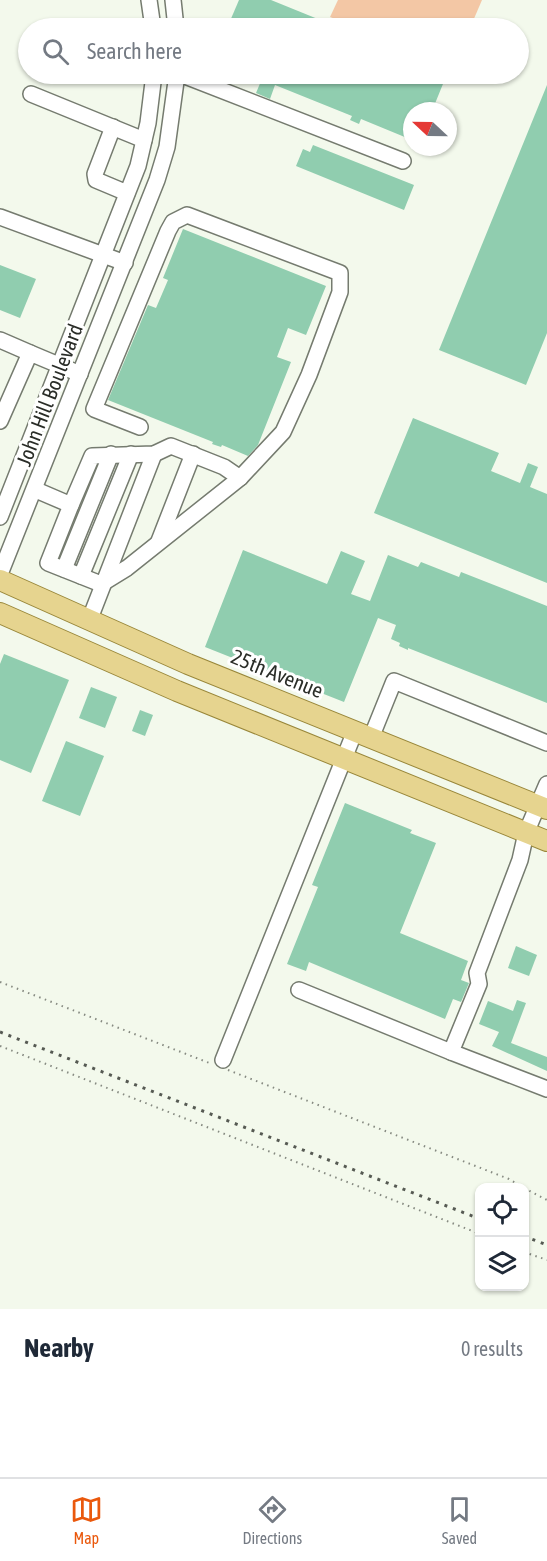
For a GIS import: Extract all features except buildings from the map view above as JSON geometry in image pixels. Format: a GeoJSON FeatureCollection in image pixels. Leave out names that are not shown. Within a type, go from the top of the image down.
{"type":"FeatureCollection","features":[{"type":"Feature","properties":{"kind":"main road","name":"25th Avenue"},"geometry":{"type":"LineString","coordinates":[[0,580],[188,664],[543,807]]}},
{"type":"Feature","properties":{"kind":"main road"},"geometry":{"type":"LineString","coordinates":[[0,613],[177,691],[547,841]]}},
{"type":"Feature","properties":{"kind":"main road"},"geometry":{"type":"LineString","coordinates":[[177,691],[188,664]]}},
{"type":"Feature","properties":{"kind":"street"},"geometry":{"type":"LineString","coordinates":[[149,0],[152,18]]}},
{"type":"Feature","properties":{"kind":"street"},"geometry":{"type":"LineString","coordinates":[[173,0],[175,18]]}},
{"type":"Feature","properties":{"kind":"street","name":"John Hill Boulevard"},"geometry":{"type":"LineString","coordinates":[[0,516],[127,193],[144,140],[152,84]]}},
{"type":"Feature","properties":{"kind":"street","name":"John Hill Boulevard"},"geometry":{"type":"LineString","coordinates":[[0,574],[36,490],[157,180],[167,147],[176,84]]}},
{"type":"Feature","properties":{"kind":"street"},"geometry":{"type":"LineString","coordinates":[[204,84],[402,160]]}},
{"type":"Feature","properties":{"kind":"street"},"geometry":{"type":"LineString","coordinates":[[31,94],[144,140]]}},
{"type":"Feature","properties":{"kind":"street"},"geometry":{"type":"LineString","coordinates":[[113,127],[95,174],[96,180],[127,193]]}},
{"type":"Feature","properties":{"kind":"street"},"geometry":{"type":"LineString","coordinates":[[101,584],[127,568],[240,478],[283,432],[309,375],[340,292],[341,277],[335,270],[187,215],[173,222],[94,409],[140,427]]}},
{"type":"Feature","properties":{"kind":"street"},"geometry":{"type":"LineString","coordinates":[[0,217],[125,263]]}},
{"type":"Feature","properties":{"kind":"street"},"geometry":{"type":"LineString","coordinates":[[0,340],[80,374]]}},
{"type":"Feature","properties":{"kind":"street"},"geometry":{"type":"LineString","coordinates":[[0,421],[30,353]]}},
{"type":"Feature","properties":{"kind":"street"},"geometry":{"type":"LineString","coordinates":[[101,584],[48,563],[92,456],[154,454],[171,446],[224,467],[240,478]]}},
{"type":"Feature","properties":{"kind":"street"},"geometry":{"type":"LineString","coordinates":[[64,569],[111,454]]}},
{"type":"Feature","properties":{"kind":"street"},"geometry":{"type":"LineString","coordinates":[[81,576],[131,454]]}},
{"type":"Feature","properties":{"kind":"street"},"geometry":{"type":"LineString","coordinates":[[89,621],[101,584],[154,454]]}},
{"type":"Feature","properties":{"kind":"street"},"geometry":{"type":"LineString","coordinates":[[158,543],[193,454]]}},
{"type":"Feature","properties":{"kind":"street"},"geometry":{"type":"LineString","coordinates":[[210,502],[224,467]]}},
{"type":"Feature","properties":{"kind":"street"},"geometry":{"type":"LineString","coordinates":[[36,490],[71,505]]}},
{"type":"Feature","properties":{"kind":"street"},"geometry":{"type":"LineString","coordinates":[[223,1060],[343,759],[363,734],[394,681],[547,743]]}},
{"type":"Feature","properties":{"kind":"street"},"geometry":{"type":"LineString","coordinates":[[451,1052],[479,984],[477,973],[520,860],[526,833],[543,807],[547,784]]}},
{"type":"Feature","properties":{"kind":"street"},"geometry":{"type":"LineString","coordinates":[[299,990],[547,1089]]}},
{"type":"Feature","properties":{"kind":"path"},"geometry":{"type":"LineString","coordinates":[[0,982],[516,1183]]}},
{"type":"Feature","properties":{"kind":"path"},"geometry":{"type":"LineString","coordinates":[[0,1046],[475,1232]]}},
{"type":"Feature","properties":{"kind":"path"},"geometry":{"type":"LineString","coordinates":[[529,1191],[547,1200]]}},
{"type":"Feature","properties":{"kind":"path"},"geometry":{"type":"LineString","coordinates":[[529,1253],[547,1260]]}},
{"type":"Feature","properties":{"kind":"shaded area"},"geometry":{"type":"Polygon","coordinates":[[[338,0],[482,0],[474,18],[330,17],[338,0]]]}},
{"type":"Feature","properties":{"kind":"railway"},"geometry":{"type":"LineString","coordinates":[[0,1032],[475,1217]]}},
{"type":"Feature","properties":{"kind":"railway"},"geometry":{"type":"LineString","coordinates":[[527,1237],[547,1245]]}}]}
